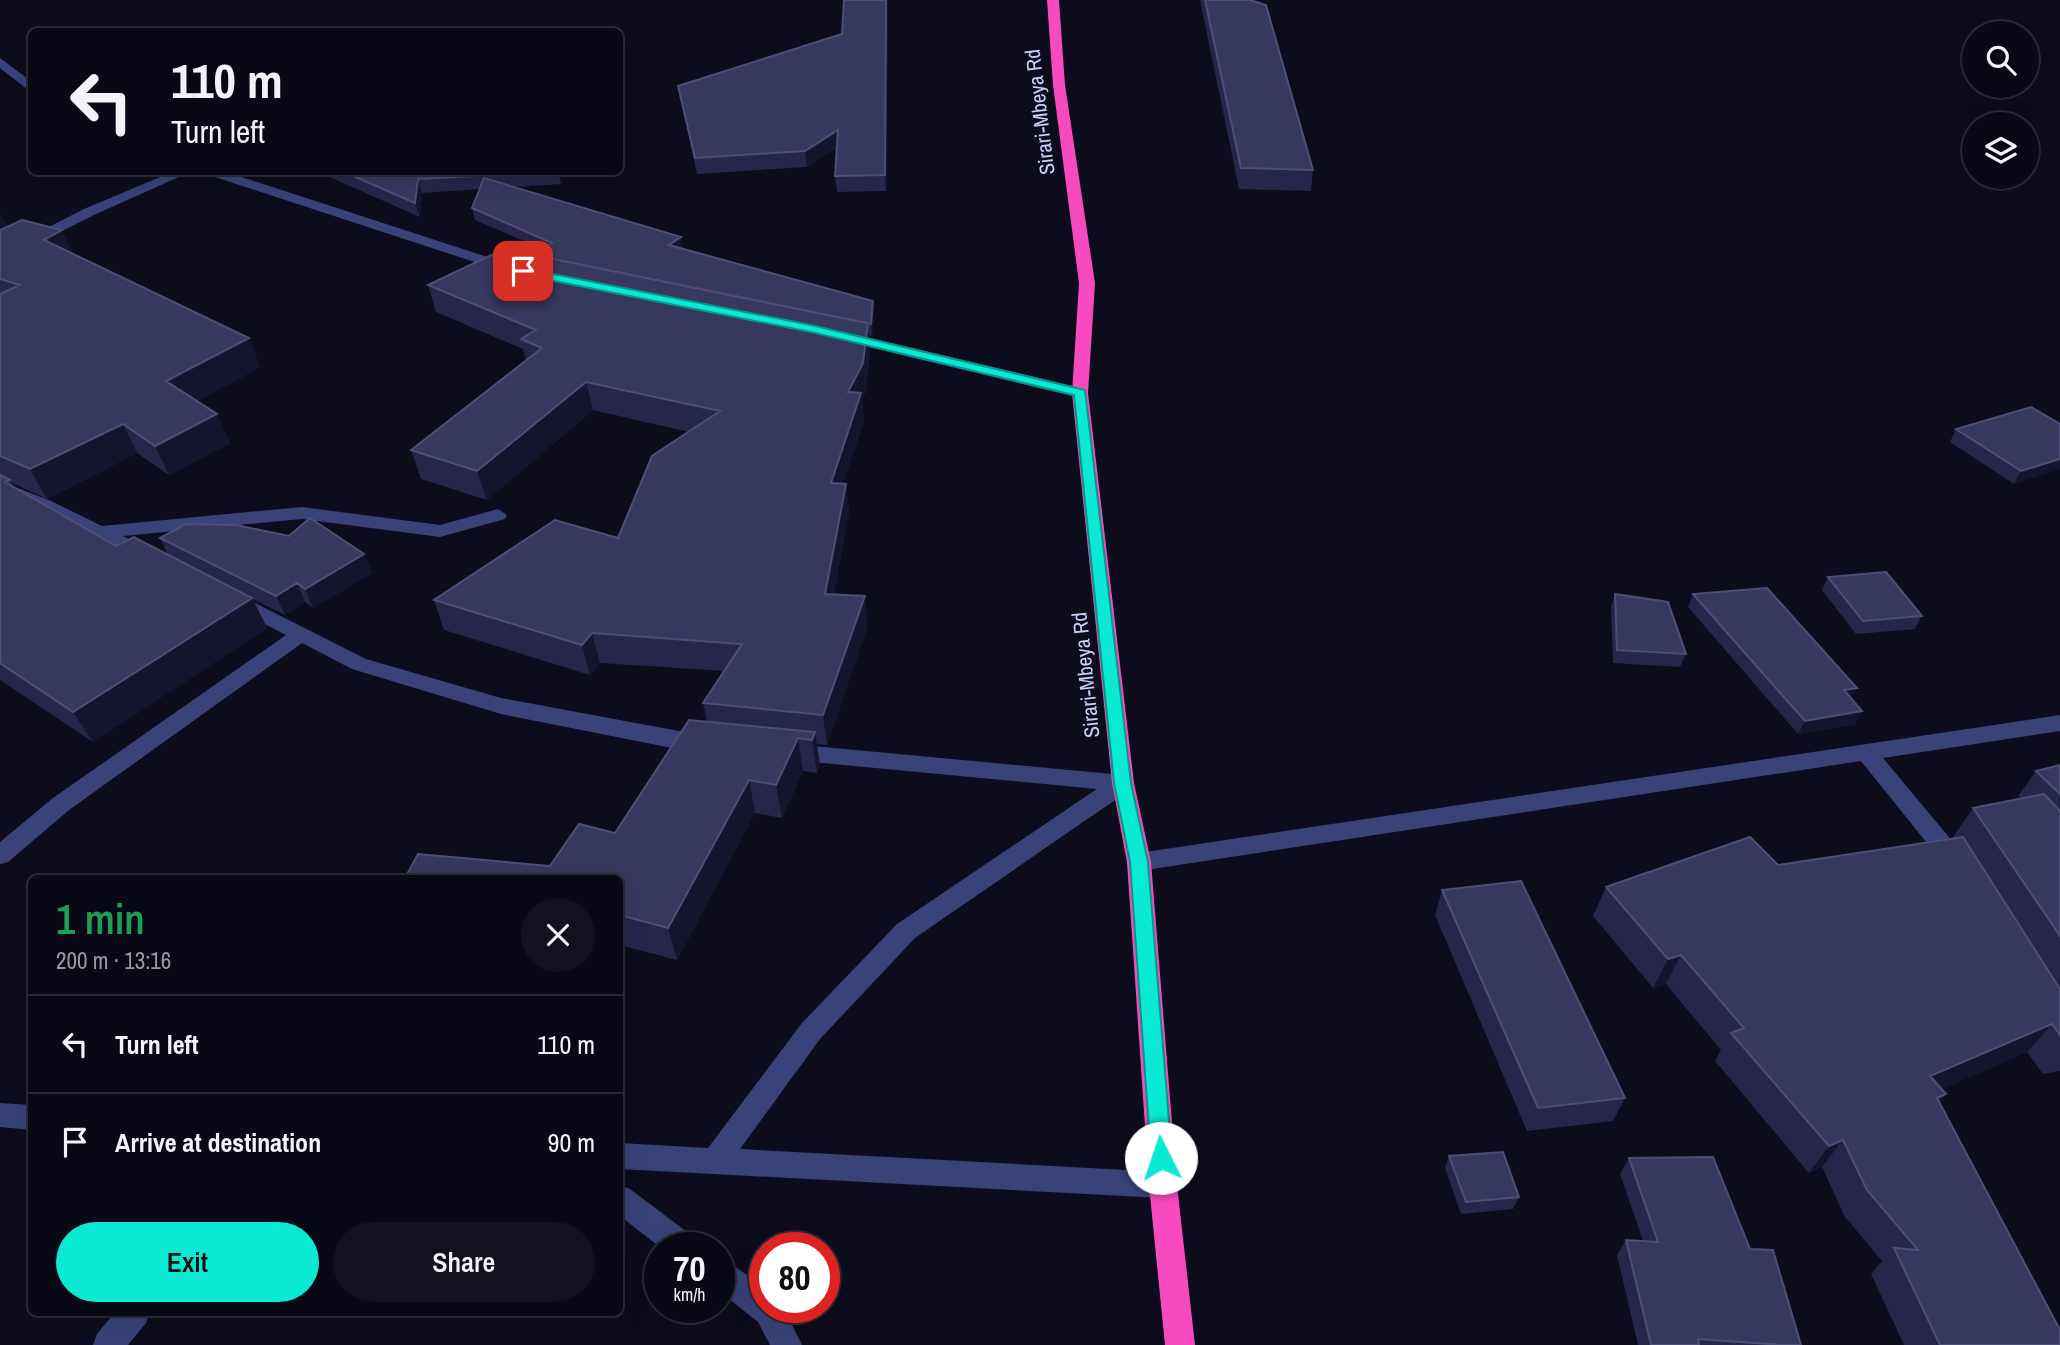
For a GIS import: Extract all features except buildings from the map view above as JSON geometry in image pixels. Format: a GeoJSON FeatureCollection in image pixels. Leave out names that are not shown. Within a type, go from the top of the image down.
{"type":"FeatureCollection","features":[{"type":"Feature","properties":{"kind":"highway","name":"Sirari-Mbeya Rd"},"geometry":{"type":"LineString","coordinates":[[1053,0],[1059,85],[1087,283],[1080,393],[1123,783],[1139,862],[1163,1185],[1180,1345]]}},
{"type":"Feature","properties":{"kind":"street"},"geometry":{"type":"LineString","coordinates":[[0,62],[28,86]]}},
{"type":"Feature","properties":{"kind":"street"},"geometry":{"type":"LineString","coordinates":[[0,258],[89,212],[176,175]]}},
{"type":"Feature","properties":{"kind":"street"},"geometry":{"type":"LineString","coordinates":[[223,175],[484,262],[524,271]]}},
{"type":"Feature","properties":{"kind":"street"},"geometry":{"type":"LineString","coordinates":[[825,332],[1080,393]]}},
{"type":"Feature","properties":{"kind":"street"},"geometry":{"type":"LineString","coordinates":[[0,487],[169,566]]}},
{"type":"Feature","properties":{"kind":"street"},"geometry":{"type":"LineString","coordinates":[[100,532],[302,513],[440,531],[498,515]]}},
{"type":"Feature","properties":{"kind":"street"},"geometry":{"type":"LineString","coordinates":[[217,591],[359,664],[501,706],[672,740],[727,746]]}},
{"type":"Feature","properties":{"kind":"street"},"geometry":{"type":"LineString","coordinates":[[0,855],[61,804],[301,634]]}},
{"type":"Feature","properties":{"kind":"street"},"geometry":{"type":"LineString","coordinates":[[1139,862],[2060,723]]}},
{"type":"Feature","properties":{"kind":"street"},"geometry":{"type":"LineString","coordinates":[[768,750],[1123,783]]}},
{"type":"Feature","properties":{"kind":"street"},"geometry":{"type":"LineString","coordinates":[[1866,752],[1952,856],[1965,878]]}},
{"type":"Feature","properties":{"kind":"street"},"geometry":{"type":"LineString","coordinates":[[716,1159],[811,1031],[906,931],[1123,783]]}},
{"type":"Feature","properties":{"kind":"street"},"geometry":{"type":"LineString","coordinates":[[0,1115],[28,1118]]}},
{"type":"Feature","properties":{"kind":"street"},"geometry":{"type":"LineString","coordinates":[[623,1156],[1163,1185]]}},
{"type":"Feature","properties":{"kind":"street"},"geometry":{"type":"LineString","coordinates":[[623,1201],[664,1232]]}},
{"type":"Feature","properties":{"kind":"street"},"geometry":{"type":"LineString","coordinates":[[107,1345],[132,1316]]}},
{"type":"Feature","properties":{"kind":"street"},"geometry":{"type":"LineString","coordinates":[[775,1323],[788,1345]]}},
{"type":"Feature","properties":{"kind":"route"},"geometry":{"type":"LineString","coordinates":[[523,271],[811,329],[1080,393],[1123,783],[1139,862],[1161,1158]]}}]}
